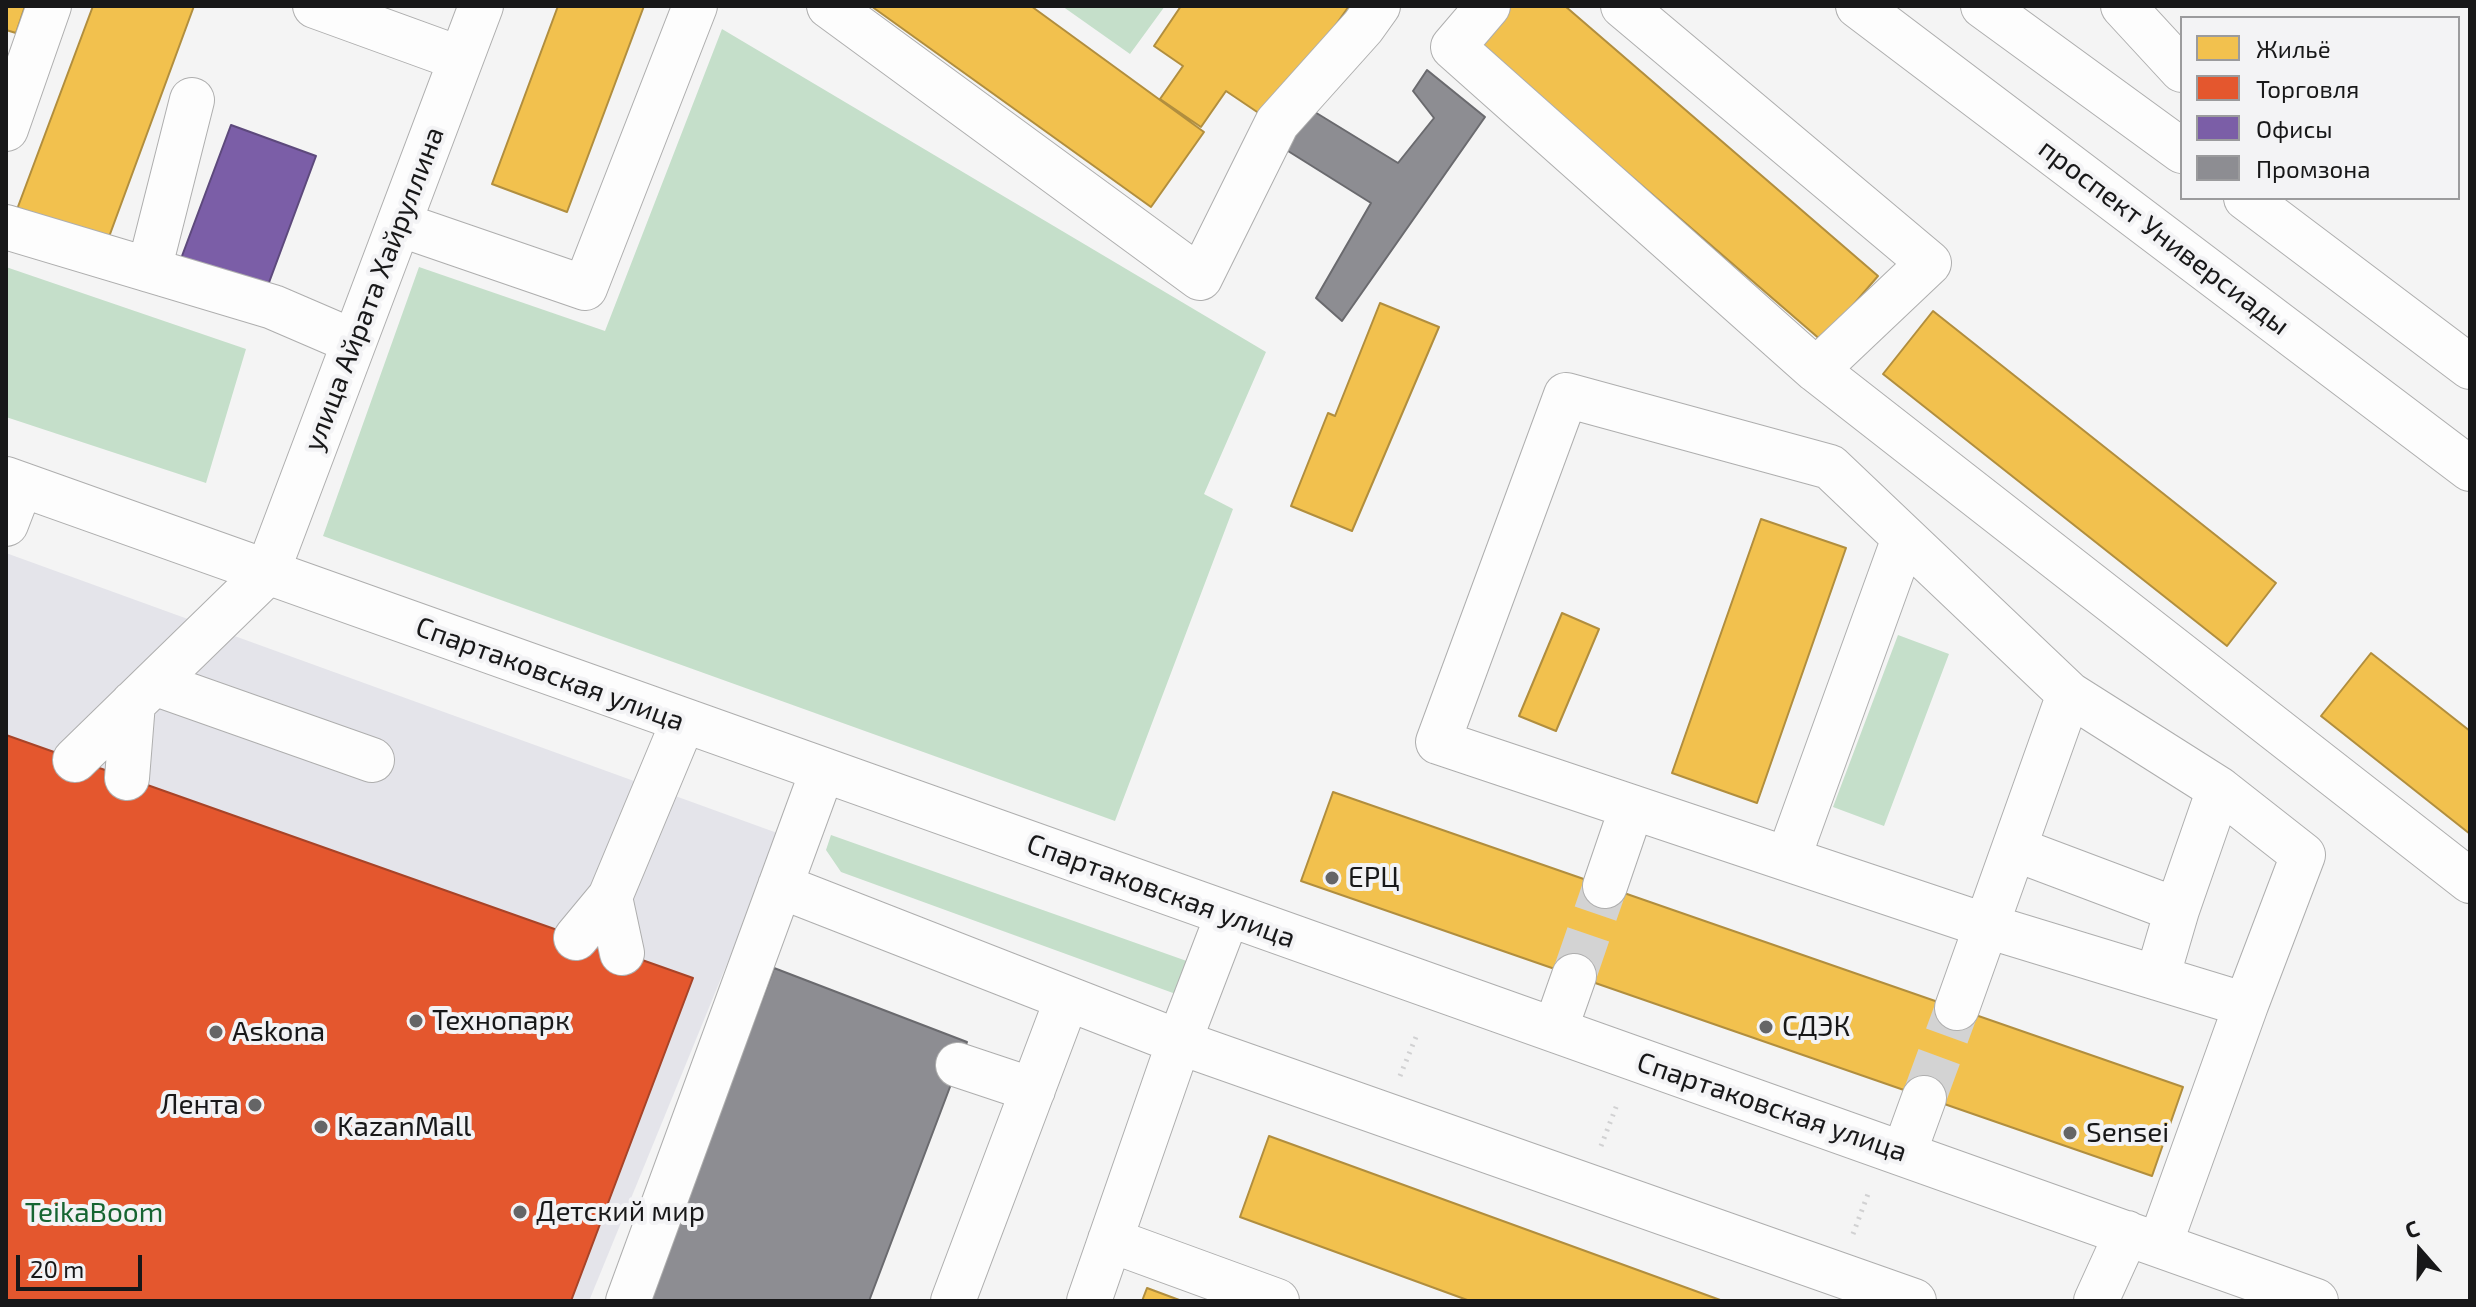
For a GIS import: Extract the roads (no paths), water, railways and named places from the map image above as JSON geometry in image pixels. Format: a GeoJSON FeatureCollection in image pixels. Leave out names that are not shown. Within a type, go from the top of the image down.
{"type":"FeatureCollection","features":[{"type":"Feature","properties":{"kind":"street"},"geometry":{"type":"LineString","coordinates":[[6,129],[49,6]]}},
{"type":"Feature","properties":{"kind":"street"},"geometry":{"type":"LineString","coordinates":[[315,6],[461,59]]}},
{"type":"Feature","properties":{"kind":"street","name":"улица Айрата Хайруллина"},"geometry":{"type":"LineString","coordinates":[[267,573],[481,6]]}},
{"type":"Feature","properties":{"kind":"street"},"geometry":{"type":"LineString","coordinates":[[399,224],[585,288],[695,6]]}},
{"type":"Feature","properties":{"kind":"street"},"geometry":{"type":"LineString","coordinates":[[829,6],[1200,278],[1277,123],[1378,6]]}},
{"type":"Feature","properties":{"kind":"street"},"geometry":{"type":"LineString","coordinates":[[1488,6],[1453,47],[1816,370],[2470,881]]}},
{"type":"Feature","properties":{"kind":"street"},"geometry":{"type":"LineString","coordinates":[[1623,6],[1929,263],[1816,370]]}},
{"type":"Feature","properties":{"kind":"street","name":"проспект Универсиады"},"geometry":{"type":"LineString","coordinates":[[1858,6],[2470,469]]}},
{"type":"Feature","properties":{"kind":"street"},"geometry":{"type":"LineString","coordinates":[[1983,6],[2180,150]]}},
{"type":"Feature","properties":{"kind":"street"},"geometry":{"type":"LineString","coordinates":[[2123,6],[2180,68]]}},
{"type":"Feature","properties":{"kind":"street"},"geometry":{"type":"LineString","coordinates":[[149,270],[192,100]]}},
{"type":"Feature","properties":{"kind":"street"},"geometry":{"type":"LineString","coordinates":[[2250,200],[2470,367]]}},
{"type":"Feature","properties":{"kind":"street"},"geometry":{"type":"LineString","coordinates":[[6,227],[273,307],[352,341]]}},
{"type":"Feature","properties":{"kind":"street"},"geometry":{"type":"LineString","coordinates":[[2096,1301],[2144,1238],[2246,1005],[2303,855],[2219,789],[2069,694],[1830,467],[1566,395],[1438,742],[1987,926],[2246,1005]]}},
{"type":"Feature","properties":{"kind":"street","name":"Спартаковская улица"},"geometry":{"type":"LineString","coordinates":[[11,496],[267,573],[2316,1301]]}},
{"type":"Feature","properties":{"kind":"street"},"geometry":{"type":"LineString","coordinates":[[1788,859],[1904,538]]}},
{"type":"Feature","properties":{"kind":"street"},"geometry":{"type":"LineString","coordinates":[[75,760],[267,573]]}},
{"type":"Feature","properties":{"kind":"street"},"geometry":{"type":"LineString","coordinates":[[144,693],[372,760]]}},
{"type":"Feature","properties":{"kind":"street"},"geometry":{"type":"LineString","coordinates":[[127,778],[144,693]]}},
{"type":"Feature","properties":{"kind":"street"},"geometry":{"type":"LineString","coordinates":[[1957,1008],[2069,694]]}},
{"type":"Feature","properties":{"kind":"street"},"geometry":{"type":"LineString","coordinates":[[576,938],[610,897],[683,722]]}},
{"type":"Feature","properties":{"kind":"street"},"geometry":{"type":"LineString","coordinates":[[628,1301],[822,772]]}},
{"type":"Feature","properties":{"kind":"street"},"geometry":{"type":"LineString","coordinates":[[2157,978],[2219,789]]}},
{"type":"Feature","properties":{"kind":"street"},"geometry":{"type":"LineString","coordinates":[[1605,886],[1632,807]]}},
{"type":"Feature","properties":{"kind":"street"},"geometry":{"type":"LineString","coordinates":[[2015,849],[2177,910]]}},
{"type":"Feature","properties":{"kind":"street"},"geometry":{"type":"LineString","coordinates":[[780,886],[1179,1042],[1914,1301]]}},
{"type":"Feature","properties":{"kind":"street"},"geometry":{"type":"LineString","coordinates":[[610,897],[622,953]]}},
{"type":"Feature","properties":{"kind":"street"},"geometry":{"type":"LineString","coordinates":[[1089,1301],[1179,1042],[1228,914]]}},
{"type":"Feature","properties":{"kind":"street"},"geometry":{"type":"LineString","coordinates":[[1555,1030],[1574,976]]}},
{"type":"Feature","properties":{"kind":"street"},"geometry":{"type":"LineString","coordinates":[[953,1301],[1067,999]]}},
{"type":"Feature","properties":{"kind":"street"},"geometry":{"type":"LineString","coordinates":[[958,1065],[1033,1090]]}},
{"type":"Feature","properties":{"kind":"street"},"geometry":{"type":"LineString","coordinates":[[1904,1153],[1924,1098]]}},
{"type":"Feature","properties":{"kind":"street"},"geometry":{"type":"LineString","coordinates":[[1110,1240],[1277,1301]]}},
{"type":"Feature","properties":{"kind":"tunnel"},"geometry":{"type":"LineString","coordinates":[[1574,976],[1605,886]]}},
{"type":"Feature","properties":{"kind":"tunnel"},"geometry":{"type":"LineString","coordinates":[[1924,1098],[1957,1008]]}},
{"type":"Feature","properties":{"kind":"place","name":"ЕРЦ"},"geometry":{"type":"Point","coordinates":[1332,878]}},
{"type":"Feature","properties":{"kind":"place","name":"Технопарк"},"geometry":{"type":"Point","coordinates":[416,1021]}},
{"type":"Feature","properties":{"kind":"place","name":"СДЭК"},"geometry":{"type":"Point","coordinates":[1766,1027]}},
{"type":"Feature","properties":{"kind":"place","name":"Askona"},"geometry":{"type":"Point","coordinates":[216,1032]}},
{"type":"Feature","properties":{"kind":"place","name":"Лента"},"geometry":{"type":"Point","coordinates":[255,1105]}},
{"type":"Feature","properties":{"kind":"place","name":"KazanMall"},"geometry":{"type":"Point","coordinates":[321,1127]}},
{"type":"Feature","properties":{"kind":"place","name":"Sensei"},"geometry":{"type":"Point","coordinates":[2070,1133]}},
{"type":"Feature","properties":{"kind":"place","name":"Детский мир"},"geometry":{"type":"Point","coordinates":[520,1212]}},
{"type":"Feature","properties":{"kind":"park label","name":"TeikaBoom"},"geometry":{"type":"Point","coordinates":[94,1213]}}]}
